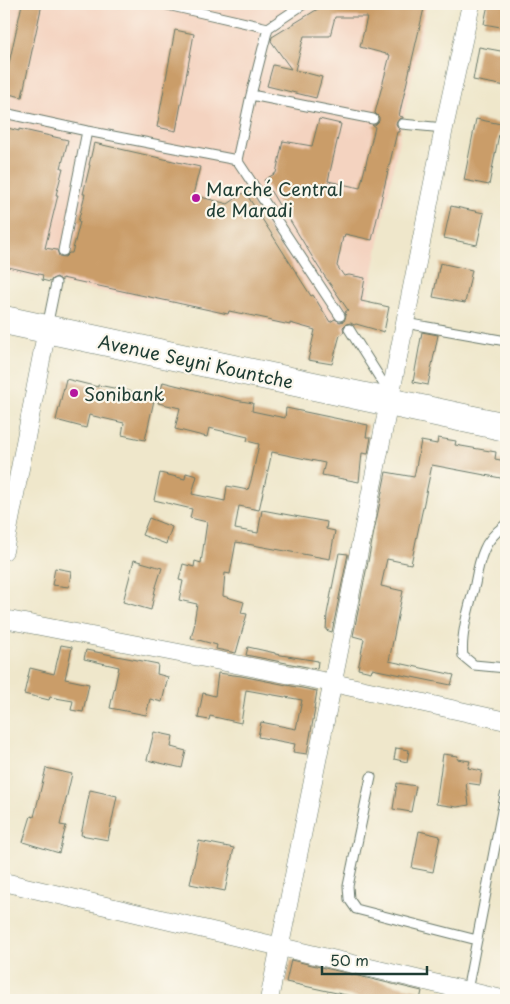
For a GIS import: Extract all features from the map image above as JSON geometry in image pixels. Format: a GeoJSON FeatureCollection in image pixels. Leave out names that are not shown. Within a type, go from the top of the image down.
{"type":"FeatureCollection","features":[{"type":"Feature","properties":{"kind":"highway","name":"Avenue Seyni Kountche"},"geometry":{"type":"LineString","coordinates":[[4,320],[45,337],[232,386],[392,408]]}},
{"type":"Feature","properties":{"kind":"highway","name":"Avenue Seyni Kountche"},"geometry":{"type":"LineString","coordinates":[[4,338],[45,337]]}},
{"type":"Feature","properties":{"kind":"highway"},"geometry":{"type":"LineString","coordinates":[[392,408],[506,427]]}},
{"type":"Feature","properties":{"kind":"highway"},"geometry":{"type":"LineString","coordinates":[[392,408],[506,441]]}},
{"type":"Feature","properties":{"kind":"street"},"geometry":{"type":"LineString","coordinates":[[269,1000],[333,683],[392,408],[405,323],[471,4]]}},
{"type":"Feature","properties":{"kind":"street"},"geometry":{"type":"LineString","coordinates":[[4,551],[45,337]]}},
{"type":"Feature","properties":{"kind":"street"},"geometry":{"type":"LineString","coordinates":[[4,619],[333,683],[506,721]]}},
{"type":"Feature","properties":{"kind":"street"},"geometry":{"type":"LineString","coordinates":[[4,882],[506,1000]]}},
{"type":"Feature","properties":{"kind":"lane"},"geometry":{"type":"LineString","coordinates":[[163,4],[268,28]]}},
{"type":"Feature","properties":{"kind":"lane"},"geometry":{"type":"LineString","coordinates":[[304,4],[268,28],[251,95],[238,160],[340,316]]}},
{"type":"Feature","properties":{"kind":"lane"},"geometry":{"type":"LineString","coordinates":[[251,95],[373,119]]}},
{"type":"Feature","properties":{"kind":"lane"},"geometry":{"type":"LineString","coordinates":[[4,113],[238,160]]}},
{"type":"Feature","properties":{"kind":"lane"},"geometry":{"type":"LineString","coordinates":[[402,124],[444,128]]}},
{"type":"Feature","properties":{"kind":"lane"},"geometry":{"type":"LineString","coordinates":[[63,251],[87,131]]}},
{"type":"Feature","properties":{"kind":"lane"},"geometry":{"type":"LineString","coordinates":[[45,337],[56,283]]}},
{"type":"Feature","properties":{"kind":"lane"},"geometry":{"type":"LineString","coordinates":[[405,323],[506,341]]}},
{"type":"Feature","properties":{"kind":"lane"},"geometry":{"type":"LineString","coordinates":[[349,329],[392,408]]}},
{"type":"Feature","properties":{"kind":"lane"},"geometry":{"type":"LineString","coordinates":[[506,524],[496,532],[484,549],[464,630],[462,649],[463,656],[474,664],[506,668]]}},
{"type":"Feature","properties":{"kind":"lane"},"geometry":{"type":"LineString","coordinates":[[371,777],[348,886],[349,900],[356,909],[477,940]]}},
{"type":"Feature","properties":{"kind":"lane"},"geometry":{"type":"LineString","coordinates":[[467,991],[505,795]]}},
{"type":"Feature","properties":{"kind":"shaded area","name":"Marché Central de Maradi"},"geometry":{"type":"Polygon","coordinates":[[[4,4],[427,4],[364,318],[339,335],[61,284],[4,271],[4,4]]]}},
{"type":"Feature","properties":{"kind":"building"},"geometry":{"type":"Polygon","coordinates":[[[22,4],[42,4],[22,97],[4,93],[4,86],[22,4]]]}},
{"type":"Feature","properties":{"kind":"building"},"geometry":{"type":"Polygon","coordinates":[[[326,4],[425,4],[399,116],[403,118],[399,119],[396,123],[400,132],[397,132],[372,240],[345,234],[337,266],[344,276],[365,278],[361,301],[389,307],[384,332],[356,324],[346,324],[343,327],[344,332],[340,335],[332,364],[308,360],[315,330],[229,311],[228,314],[62,278],[62,281],[57,277],[50,282],[42,280],[43,275],[4,266],[4,127],[68,140],[56,195],[58,195],[45,248],[57,250],[59,256],[65,257],[72,253],[80,222],[78,222],[94,143],[200,167],[193,195],[228,204],[245,192],[311,296],[313,295],[330,322],[335,319],[340,322],[344,321],[345,312],[348,310],[319,268],[264,180],[276,173],[283,141],[312,146],[319,119],[341,124],[328,181],[360,188],[375,127],[372,125],[379,121],[379,117],[375,113],[390,55],[360,47],[367,17],[335,17],[330,36],[304,36],[295,70],[322,77],[316,98],[267,86],[273,65],[291,69],[271,41],[272,37],[326,4]]]}},
{"type":"Feature","properties":{"kind":"building"},"geometry":{"type":"Polygon","coordinates":[[[488,4],[506,4],[506,28],[484,24],[488,4]]]}},
{"type":"Feature","properties":{"kind":"building"},"geometry":{"type":"Polygon","coordinates":[[[175,30],[194,34],[176,131],[157,127],[175,30]]]}},
{"type":"Feature","properties":{"kind":"building"},"geometry":{"type":"Polygon","coordinates":[[[479,47],[506,52],[506,86],[473,80],[479,47]]]}},
{"type":"Feature","properties":{"kind":"building"},"geometry":{"type":"Polygon","coordinates":[[[476,119],[501,124],[489,185],[464,180],[476,119]]]}},
{"type":"Feature","properties":{"kind":"building"},"geometry":{"type":"Polygon","coordinates":[[[451,206],[484,213],[477,245],[444,238],[451,206]]]}},
{"type":"Feature","properties":{"kind":"building"},"geometry":{"type":"Polygon","coordinates":[[[440,263],[472,270],[465,303],[433,297],[440,263]]]}},
{"type":"Feature","properties":{"kind":"building"},"geometry":{"type":"Polygon","coordinates":[[[422,332],[438,335],[428,385],[413,382],[422,332]]]}},
{"type":"Feature","properties":{"kind":"building"},"geometry":{"type":"Polygon","coordinates":[[[66,379],[98,387],[98,385],[155,396],[145,440],[122,435],[124,423],[89,415],[86,428],[56,420],[66,379]]]}},
{"type":"Feature","properties":{"kind":"building"},"geometry":{"type":"Polygon","coordinates":[[[163,382],[253,403],[252,411],[285,418],[286,408],[368,425],[366,437],[371,437],[368,454],[362,453],[359,482],[322,475],[325,463],[272,452],[259,510],[239,506],[235,529],[258,533],[262,510],[327,522],[326,529],[335,531],[330,559],[236,542],[230,574],[225,573],[223,596],[244,602],[241,613],[247,614],[236,653],[216,649],[217,645],[191,638],[197,604],[179,600],[183,581],[179,580],[183,564],[194,567],[195,561],[201,563],[207,522],[190,518],[192,509],[154,500],[160,473],[185,479],[186,473],[197,476],[192,494],[225,501],[227,486],[248,490],[259,444],[247,441],[248,437],[209,428],[207,437],[175,429],[180,408],[158,403],[163,382]]]}},
{"type":"Feature","properties":{"kind":"building"},"geometry":{"type":"Polygon","coordinates":[[[438,438],[456,441],[455,445],[496,452],[495,459],[506,461],[506,479],[432,465],[411,564],[387,559],[381,586],[403,591],[389,661],[454,675],[451,685],[372,669],[371,672],[358,669],[364,639],[353,636],[386,472],[414,477],[421,441],[437,444],[438,438]]]}},
{"type":"Feature","properties":{"kind":"building"},"geometry":{"type":"Polygon","coordinates":[[[149,518],[172,527],[166,544],[142,535],[149,518]]]}},
{"type":"Feature","properties":{"kind":"building"},"geometry":{"type":"Polygon","coordinates":[[[339,553],[348,554],[332,632],[326,630],[327,614],[339,553]]]}},
{"type":"Feature","properties":{"kind":"building"},"geometry":{"type":"Polygon","coordinates":[[[134,560],[162,568],[151,610],[123,602],[134,560]]]}},
{"type":"Feature","properties":{"kind":"building"},"geometry":{"type":"Polygon","coordinates":[[[55,568],[71,571],[69,587],[52,585],[55,568]]]}},
{"type":"Feature","properties":{"kind":"building"},"geometry":{"type":"Polygon","coordinates":[[[61,645],[72,647],[65,679],[89,684],[83,712],[71,710],[73,701],[50,697],[49,700],[24,694],[30,668],[54,674],[61,645]]]}},
{"type":"Feature","properties":{"kind":"building"},"geometry":{"type":"Polygon","coordinates":[[[248,647],[275,654],[318,661],[317,669],[246,655],[248,647]]]}},
{"type":"Feature","properties":{"kind":"building"},"geometry":{"type":"Polygon","coordinates":[[[86,650],[158,664],[157,674],[168,677],[162,702],[150,699],[146,715],[110,708],[119,667],[84,659],[86,650]]]}},
{"type":"Feature","properties":{"kind":"building"},"geometry":{"type":"Polygon","coordinates":[[[218,673],[317,691],[307,754],[293,752],[295,744],[258,737],[261,722],[296,729],[302,700],[246,690],[241,723],[210,716],[209,720],[198,718],[203,693],[215,696],[218,673]]]}},
{"type":"Feature","properties":{"kind":"building"},"geometry":{"type":"Polygon","coordinates":[[[154,732],[173,736],[171,747],[186,751],[182,768],[147,760],[154,732]]]}},
{"type":"Feature","properties":{"kind":"building"},"geometry":{"type":"Polygon","coordinates":[[[396,748],[409,750],[407,762],[394,759],[396,748]]]}},
{"type":"Feature","properties":{"kind":"building"},"geometry":{"type":"Polygon","coordinates":[[[443,754],[458,756],[457,759],[470,761],[468,768],[482,771],[480,785],[466,783],[469,805],[457,807],[436,804],[443,754]]]}},
{"type":"Feature","properties":{"kind":"building"},"geometry":{"type":"Polygon","coordinates":[[[46,768],[72,774],[60,825],[66,826],[59,853],[23,842],[31,816],[34,817],[46,768]]]}},
{"type":"Feature","properties":{"kind":"building"},"geometry":{"type":"Polygon","coordinates":[[[397,783],[416,786],[411,812],[393,809],[397,783]]]}},
{"type":"Feature","properties":{"kind":"building"},"geometry":{"type":"Polygon","coordinates":[[[90,790],[117,796],[108,840],[81,835],[90,790]]]}},
{"type":"Feature","properties":{"kind":"building"},"geometry":{"type":"Polygon","coordinates":[[[419,831],[440,836],[433,872],[412,868],[419,831]]]}},
{"type":"Feature","properties":{"kind":"building"},"geometry":{"type":"Polygon","coordinates":[[[199,841],[234,848],[225,891],[190,884],[199,841]]]}},
{"type":"Feature","properties":{"kind":"building"},"geometry":{"type":"Polygon","coordinates":[[[291,960],[422,991],[420,1000],[369,1000],[286,982],[291,960]]]}},
{"type":"Feature","properties":{"kind":"place","name":"Marché Central de Maradi"},"geometry":{"type":"Point","coordinates":[196,198]}},
{"type":"Feature","properties":{"kind":"place","name":"Sonibank"},"geometry":{"type":"Point","coordinates":[74,393]}}]}
